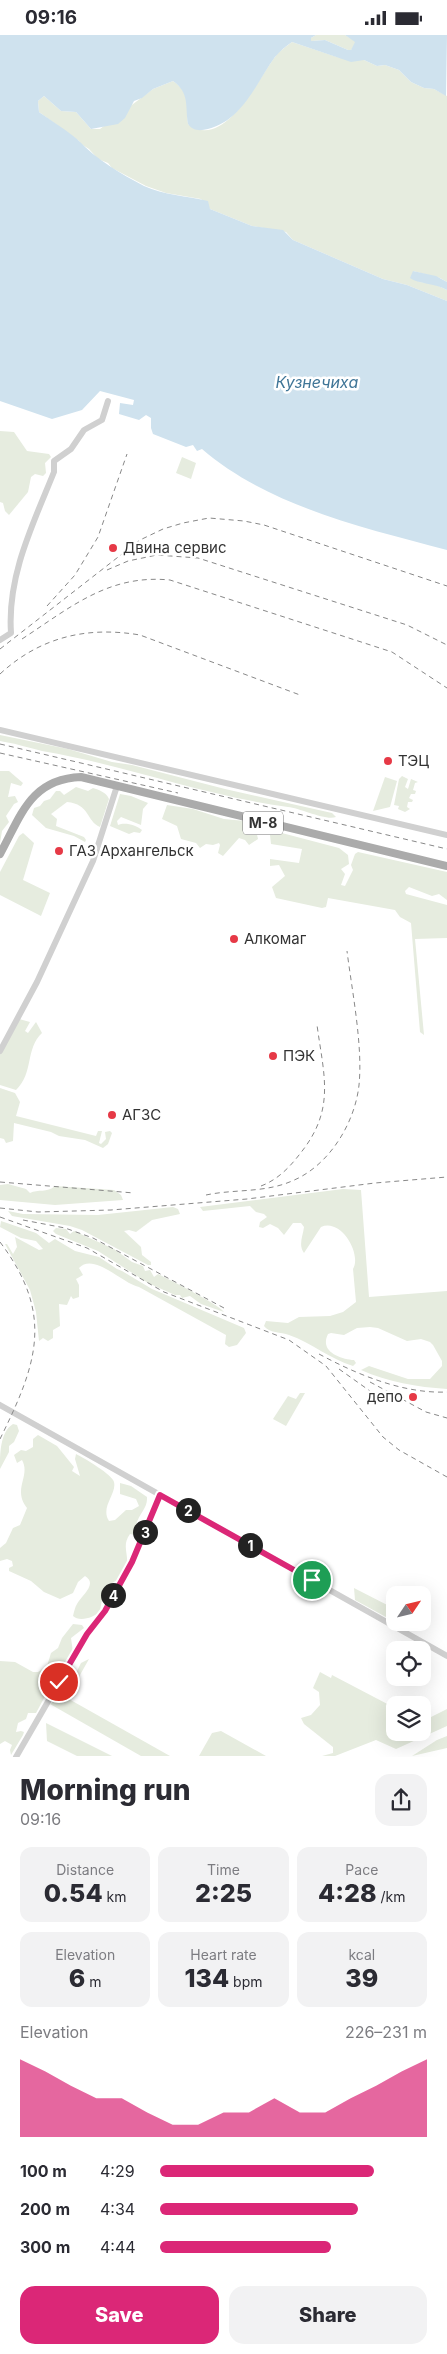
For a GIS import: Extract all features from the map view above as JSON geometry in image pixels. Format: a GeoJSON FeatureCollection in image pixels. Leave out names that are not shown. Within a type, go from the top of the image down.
{"type":"FeatureCollection","features":[{"type":"Feature","properties":{"kind":"main road","name":"М-8"},"geometry":{"type":"LineString","coordinates":[[0,854],[26,806],[42,788],[57,780],[74,778],[117,786],[447,865]]}},
{"type":"Feature","properties":{"kind":"street"},"geometry":{"type":"LineString","coordinates":[[0,640],[11,633],[9,605],[18,562],[54,472],[54,461],[71,449],[84,430],[102,420],[108,401]]}},
{"type":"Feature","properties":{"kind":"street"},"geometry":{"type":"LineString","coordinates":[[0,730],[447,835]]}},
{"type":"Feature","properties":{"kind":"street"},"geometry":{"type":"LineString","coordinates":[[0,1051],[37,982],[93,861],[117,786]]}},
{"type":"Feature","properties":{"kind":"street"},"geometry":{"type":"LineString","coordinates":[[0,1405],[447,1656]]}},
{"type":"Feature","properties":{"kind":"street"},"geometry":{"type":"LineString","coordinates":[[16,1757],[87,1634],[111,1599],[132,1562],[160,1495]]}},
{"type":"Feature","properties":{"kind":"shaded area"},"geometry":{"type":"Polygon","coordinates":[[[316,35],[345,35],[355,41],[355,45],[351,50],[348,50],[325,40],[311,41],[311,38],[316,35]]]}},
{"type":"Feature","properties":{"kind":"shaded area"},"geometry":{"type":"Polygon","coordinates":[[[292,42],[337,57],[364,60],[377,66],[385,65],[399,70],[411,82],[424,88],[434,89],[447,96],[447,282],[440,278],[413,271],[419,282],[432,283],[447,290],[447,301],[407,285],[383,279],[293,240],[286,232],[252,226],[210,209],[201,199],[166,193],[146,186],[98,159],[79,141],[39,112],[38,101],[44,96],[61,111],[76,112],[91,129],[100,129],[153,89],[173,81],[183,90],[187,100],[188,124],[201,130],[214,128],[227,121],[239,109],[277,55],[292,42]]]}},
{"type":"Feature","properties":{"kind":"shaded area"},"geometry":{"type":"Polygon","coordinates":[[[0,431],[14,432],[27,451],[49,454],[51,457],[45,463],[46,473],[43,476],[35,474],[31,477],[28,492],[9,515],[5,511],[3,503],[0,502],[0,431]]]}},
{"type":"Feature","properties":{"kind":"shaded area"},"geometry":{"type":"Polygon","coordinates":[[[182,457],[196,463],[191,479],[176,473],[182,457]]]}},
{"type":"Feature","properties":{"kind":"shaded area"},"geometry":{"type":"Polygon","coordinates":[[[0,735],[68,749],[112,762],[132,765],[225,789],[332,813],[336,817],[320,816],[293,808],[226,796],[104,764],[0,741],[0,735]]]}},
{"type":"Feature","properties":{"kind":"shaded area"},"geometry":{"type":"Polygon","coordinates":[[[0,771],[9,771],[23,783],[21,786],[11,783],[8,797],[15,796],[18,802],[14,804],[6,816],[9,822],[2,831],[0,843],[0,771]]]}},
{"type":"Feature","properties":{"kind":"shaded area"},"geometry":{"type":"Polygon","coordinates":[[[402,776],[408,779],[405,787],[408,789],[411,779],[418,782],[415,783],[413,790],[416,791],[415,794],[411,794],[409,798],[413,800],[408,802],[407,807],[410,809],[405,812],[398,809],[399,806],[394,805],[399,779],[402,776]]]}},
{"type":"Feature","properties":{"kind":"shaded area"},"geometry":{"type":"Polygon","coordinates":[[[385,777],[397,781],[390,807],[373,811],[385,777]]]}},
{"type":"Feature","properties":{"kind":"shaded area"},"geometry":{"type":"Polygon","coordinates":[[[76,787],[88,791],[93,788],[104,793],[109,799],[100,827],[92,821],[84,809],[74,803],[67,802],[51,814],[57,819],[56,826],[84,837],[85,842],[74,836],[46,828],[32,815],[34,808],[50,799],[56,791],[60,791],[64,795],[76,787]]]}},
{"type":"Feature","properties":{"kind":"shaded area"},"geometry":{"type":"Polygon","coordinates":[[[120,794],[148,803],[143,809],[141,825],[121,817],[117,821],[118,825],[127,824],[137,827],[142,830],[140,833],[134,832],[129,834],[110,826],[120,794]]]}},
{"type":"Feature","properties":{"kind":"shaded area"},"geometry":{"type":"Polygon","coordinates":[[[167,805],[193,809],[224,819],[245,821],[255,826],[258,839],[249,845],[245,840],[239,838],[223,856],[218,853],[219,843],[213,845],[206,844],[200,848],[196,843],[181,839],[177,826],[162,819],[167,805]]]}},
{"type":"Feature","properties":{"kind":"shaded area"},"geometry":{"type":"Polygon","coordinates":[[[278,832],[339,848],[348,855],[349,864],[341,869],[345,874],[341,885],[345,886],[353,870],[351,865],[355,854],[358,852],[447,872],[447,900],[439,894],[432,896],[409,887],[405,891],[406,894],[447,905],[447,938],[415,939],[424,1035],[420,1032],[411,923],[400,917],[395,910],[328,898],[326,907],[322,908],[276,898],[272,887],[285,876],[279,865],[270,866],[270,859],[299,863],[302,849],[271,844],[270,835],[278,832]]]}},
{"type":"Feature","properties":{"kind":"shaded area"},"geometry":{"type":"Polygon","coordinates":[[[23,833],[34,843],[23,880],[50,893],[41,916],[0,895],[0,872],[19,836],[23,833]]]}},
{"type":"Feature","properties":{"kind":"shaded area"},"geometry":{"type":"Polygon","coordinates":[[[19,1019],[30,1022],[25,1031],[28,1033],[36,1022],[42,1033],[33,1046],[25,1076],[16,1090],[0,1085],[0,1054],[19,1019]]]}},
{"type":"Feature","properties":{"kind":"shaded area"},"geometry":{"type":"Polygon","coordinates":[[[0,1088],[15,1093],[20,1102],[16,1116],[96,1136],[98,1131],[102,1131],[99,1143],[101,1144],[106,1139],[105,1132],[110,1131],[112,1133],[108,1144],[103,1148],[85,1140],[59,1136],[51,1132],[14,1123],[13,1141],[6,1143],[4,1139],[0,1138],[0,1088]]]}},
{"type":"Feature","properties":{"kind":"shaded area"},"geometry":{"type":"Polygon","coordinates":[[[8,1184],[26,1189],[30,1193],[55,1186],[114,1190],[121,1195],[123,1200],[55,1205],[0,1200],[0,1185],[8,1184]]]}},
{"type":"Feature","properties":{"kind":"shaded area"},"geometry":{"type":"Polygon","coordinates":[[[343,1189],[361,1190],[369,1297],[447,1291],[447,1389],[403,1383],[361,1370],[369,1366],[408,1379],[430,1379],[442,1366],[442,1361],[430,1342],[421,1339],[407,1341],[378,1328],[370,1327],[357,1328],[344,1335],[328,1334],[326,1346],[329,1350],[343,1358],[354,1360],[356,1363],[353,1366],[297,1338],[272,1331],[264,1326],[266,1321],[288,1323],[299,1317],[330,1316],[343,1312],[356,1302],[353,1269],[355,1255],[348,1239],[342,1232],[328,1226],[321,1227],[304,1253],[301,1244],[304,1227],[301,1223],[293,1223],[284,1235],[278,1228],[270,1224],[263,1228],[259,1227],[260,1222],[267,1217],[256,1212],[250,1206],[203,1211],[200,1207],[343,1189]]]}},
{"type":"Feature","properties":{"kind":"shaded area"},"geometry":{"type":"Polygon","coordinates":[[[173,1207],[178,1209],[180,1214],[152,1220],[136,1232],[124,1231],[141,1247],[142,1255],[151,1262],[151,1265],[82,1230],[70,1226],[12,1216],[8,1211],[23,1214],[98,1215],[173,1207]]]}},
{"type":"Feature","properties":{"kind":"shaded area"},"geometry":{"type":"Polygon","coordinates":[[[1,1221],[36,1233],[49,1243],[55,1239],[75,1251],[99,1257],[152,1289],[244,1328],[246,1333],[237,1345],[229,1347],[225,1344],[226,1335],[139,1287],[132,1285],[109,1270],[92,1264],[85,1264],[79,1268],[83,1275],[76,1279],[79,1285],[79,1297],[73,1299],[71,1296],[67,1305],[59,1304],[60,1326],[53,1330],[53,1338],[48,1341],[43,1338],[39,1341],[36,1312],[30,1290],[5,1244],[7,1244],[13,1254],[17,1247],[15,1237],[39,1250],[43,1249],[36,1241],[21,1238],[0,1227],[1,1221]]]}},
{"type":"Feature","properties":{"kind":"shaded area"},"geometry":{"type":"Polygon","coordinates":[[[56,1228],[66,1229],[70,1234],[74,1231],[114,1249],[132,1262],[143,1266],[145,1271],[150,1270],[154,1277],[158,1274],[204,1298],[224,1312],[201,1304],[190,1296],[182,1298],[180,1295],[175,1295],[148,1283],[98,1251],[56,1234],[53,1231],[56,1228]]]}},
{"type":"Feature","properties":{"kind":"shaded area"},"geometry":{"type":"Polygon","coordinates":[[[300,1393],[305,1393],[286,1426],[273,1419],[288,1396],[296,1399],[300,1393]]]}},
{"type":"Feature","properties":{"kind":"shaded area"},"geometry":{"type":"Polygon","coordinates":[[[13,1424],[17,1425],[19,1431],[14,1442],[9,1446],[9,1452],[0,1469],[3,1438],[5,1432],[13,1424]]]}},
{"type":"Feature","properties":{"kind":"shaded area"},"geometry":{"type":"Polygon","coordinates":[[[38,1435],[57,1446],[74,1467],[72,1471],[80,1476],[75,1459],[76,1454],[109,1475],[114,1482],[114,1487],[106,1511],[109,1521],[115,1520],[126,1510],[132,1510],[139,1506],[136,1499],[120,1494],[120,1483],[131,1486],[147,1497],[146,1506],[137,1522],[135,1535],[130,1534],[126,1542],[127,1564],[117,1580],[104,1588],[100,1611],[94,1616],[79,1619],[73,1616],[76,1605],[90,1586],[89,1579],[85,1576],[78,1582],[73,1593],[60,1599],[44,1592],[31,1581],[9,1571],[9,1568],[13,1566],[12,1561],[7,1559],[0,1561],[0,1548],[6,1543],[13,1528],[20,1525],[27,1508],[21,1495],[24,1466],[22,1460],[17,1463],[14,1455],[21,1450],[26,1451],[33,1447],[33,1439],[38,1435]]]}},
{"type":"Feature","properties":{"kind":"shaded area"},"geometry":{"type":"Polygon","coordinates":[[[354,1588],[386,1604],[386,1617],[355,1600],[354,1588]]]}},
{"type":"Feature","properties":{"kind":"shaded area"},"geometry":{"type":"Polygon","coordinates":[[[73,1624],[82,1625],[84,1628],[71,1638],[73,1652],[57,1674],[36,1713],[28,1713],[26,1719],[18,1723],[16,1732],[24,1732],[11,1755],[12,1745],[5,1741],[0,1744],[0,1661],[15,1662],[33,1672],[38,1672],[47,1666],[51,1653],[58,1648],[62,1638],[73,1624]]]}},
{"type":"Feature","properties":{"kind":"shaded area"},"geometry":{"type":"Polygon","coordinates":[[[89,1659],[67,1698],[170,1756],[141,1756],[50,1704],[55,1700],[62,1703],[59,1692],[73,1679],[81,1663],[89,1659]]]}},
{"type":"Feature","properties":{"kind":"shaded area"},"geometry":{"type":"Polygon","coordinates":[[[320,1672],[331,1678],[332,1675],[386,1703],[386,1741],[414,1741],[396,1749],[376,1740],[335,1756],[322,1756],[333,1753],[333,1747],[304,1724],[301,1718],[311,1715],[320,1705],[319,1692],[313,1688],[320,1672]]]}},
{"type":"Feature","properties":{"kind":"shaded area"},"geometry":{"type":"Polygon","coordinates":[[[447,1709],[447,1726],[431,1733],[431,1717],[447,1709]]]}},
{"type":"Feature","properties":{"kind":"shaded area"},"geometry":{"type":"Polygon","coordinates":[[[46,1723],[112,1756],[77,1756],[47,1741],[46,1723]]]}},
{"type":"Feature","properties":{"kind":"shaded area"},"geometry":{"type":"Polygon","coordinates":[[[221,1731],[266,1756],[199,1756],[212,1733],[221,1731]]]}},
{"type":"Feature","properties":{"kind":"shaded area"},"geometry":{"type":"Polygon","coordinates":[[[447,1736],[447,1748],[412,1756],[437,1740],[447,1736]]]}},
{"type":"Feature","properties":{"kind":"water","name":"Кузнечиха"},"geometry":{"type":"Polygon","coordinates":[[[0,35],[316,35],[311,38],[311,41],[325,40],[351,50],[355,42],[345,35],[447,35],[446,96],[434,89],[424,88],[411,82],[399,70],[385,65],[377,66],[364,60],[351,62],[292,42],[275,57],[240,109],[231,118],[208,129],[197,130],[188,124],[186,100],[182,90],[173,81],[153,89],[142,98],[134,101],[125,118],[118,124],[91,129],[76,112],[61,111],[44,96],[38,101],[39,112],[101,160],[144,186],[208,201],[210,209],[252,226],[283,230],[293,240],[383,279],[407,285],[447,301],[447,550],[318,513],[256,486],[228,469],[202,449],[197,451],[193,445],[186,447],[153,434],[151,418],[146,415],[139,420],[119,414],[120,403],[133,405],[134,400],[100,391],[82,410],[52,419],[0,401],[0,35]]]}},
{"type":"Feature","properties":{"kind":"water"},"geometry":{"type":"Polygon","coordinates":[[[413,271],[436,276],[447,282],[447,290],[413,280],[410,278],[413,271]]]}},
{"type":"Feature","properties":{"kind":"railway"},"geometry":{"type":"LineString","coordinates":[[47,606],[75,575],[98,537],[127,454]]}},
{"type":"Feature","properties":{"kind":"railway"},"geometry":{"type":"LineString","coordinates":[[0,649],[140,540],[163,529],[209,518],[264,525],[447,586]]}},
{"type":"Feature","properties":{"kind":"railway"},"geometry":{"type":"LineString","coordinates":[[107,570],[128,561],[157,555],[198,558],[407,625],[447,645]]}},
{"type":"Feature","properties":{"kind":"railway"},"geometry":{"type":"LineString","coordinates":[[22,639],[74,605],[109,588],[128,582],[148,579],[170,580],[392,652],[447,688]]}},
{"type":"Feature","properties":{"kind":"railway"},"geometry":{"type":"LineString","coordinates":[[0,674],[15,661],[31,651],[65,637],[101,632],[120,633],[140,635],[300,695]]}},
{"type":"Feature","properties":{"kind":"railway"},"geometry":{"type":"LineString","coordinates":[[0,744],[447,849]]}},
{"type":"Feature","properties":{"kind":"railway"},"geometry":{"type":"LineString","coordinates":[[0,753],[178,793]]}},
{"type":"Feature","properties":{"kind":"railway"},"geometry":{"type":"LineString","coordinates":[[206,1195],[260,1189],[292,1181],[318,1165],[338,1142],[352,1114],[359,1085],[360,1070],[360,1053],[347,951]]}},
{"type":"Feature","properties":{"kind":"railway"},"geometry":{"type":"LineString","coordinates":[[261,1186],[277,1177],[291,1164],[311,1139],[318,1123],[323,1108],[324,1077],[317,1025]]}},
{"type":"Feature","properties":{"kind":"railway"},"geometry":{"type":"LineString","coordinates":[[0,1208],[38,1212],[111,1210],[247,1199],[375,1183],[447,1177]]}},
{"type":"Feature","properties":{"kind":"railway"},"geometry":{"type":"LineString","coordinates":[[0,1182],[134,1193]]}},
{"type":"Feature","properties":{"kind":"railway"},"geometry":{"type":"LineString","coordinates":[[0,1217],[87,1248],[164,1292],[289,1340],[326,1366],[383,1437],[399,1450],[447,1477]]}},
{"type":"Feature","properties":{"kind":"railway"},"geometry":{"type":"LineString","coordinates":[[23,1220],[65,1228],[93,1238],[224,1308]]}},
{"type":"Feature","properties":{"kind":"railway"},"geometry":{"type":"LineString","coordinates":[[0,1242],[17,1268],[28,1293],[34,1317],[31,1363],[13,1412],[0,1439]]}},
{"type":"Feature","properties":{"kind":"railway"},"geometry":{"type":"LineString","coordinates":[[319,1354],[348,1369],[380,1381],[414,1390],[447,1392]]}},
{"type":"Feature","properties":{"kind":"railway"},"geometry":{"type":"LineString","coordinates":[[339,1369],[370,1391]]}},
{"type":"Feature","properties":{"kind":"railway"},"geometry":{"type":"LineString","coordinates":[[370,1382],[426,1412],[447,1418]]}},
{"type":"Feature","properties":{"kind":"place","name":"Двина сервис"},"geometry":{"type":"Point","coordinates":[113,548]}},
{"type":"Feature","properties":{"kind":"place","name":"ТЭЦ"},"geometry":{"type":"Point","coordinates":[388,761]}},
{"type":"Feature","properties":{"kind":"place","name":"ГАЗ Архангельск"},"geometry":{"type":"Point","coordinates":[59,851]}},
{"type":"Feature","properties":{"kind":"place","name":"Алкомаг"},"geometry":{"type":"Point","coordinates":[234,939]}},
{"type":"Feature","properties":{"kind":"place","name":"ПЭК"},"geometry":{"type":"Point","coordinates":[273,1056]}},
{"type":"Feature","properties":{"kind":"place","name":"АГЗС"},"geometry":{"type":"Point","coordinates":[112,1115]}},
{"type":"Feature","properties":{"kind":"place","name":"депо"},"geometry":{"type":"Point","coordinates":[413,1397]}},
{"type":"Feature","properties":{"kind":"route"},"geometry":{"type":"LineString","coordinates":[[59,1682],[87,1634],[105,1611],[132,1562],[160,1495],[312,1580]]}}]}
